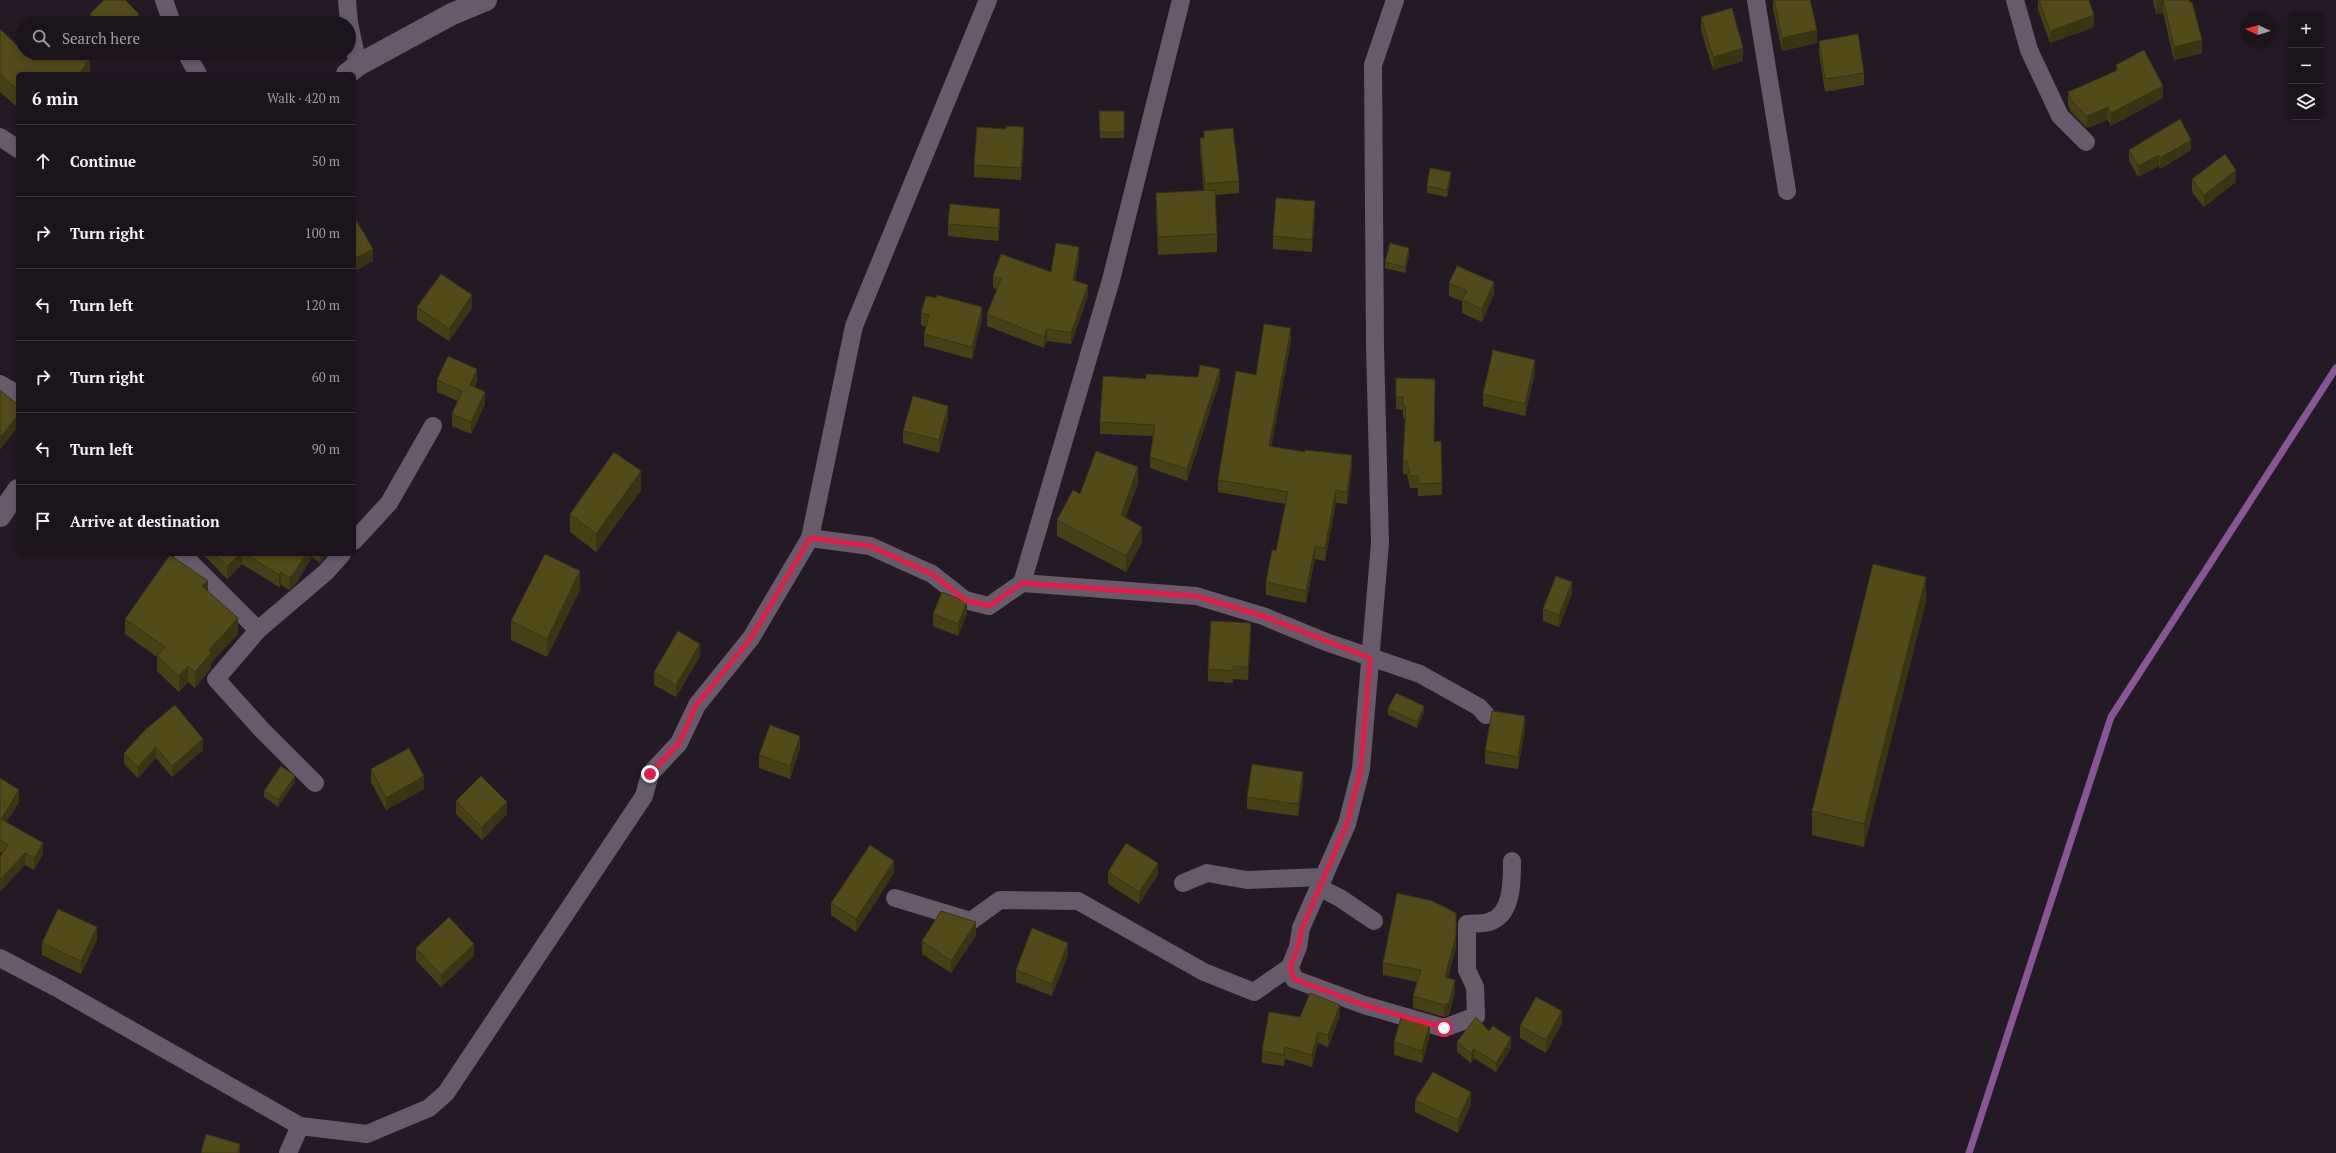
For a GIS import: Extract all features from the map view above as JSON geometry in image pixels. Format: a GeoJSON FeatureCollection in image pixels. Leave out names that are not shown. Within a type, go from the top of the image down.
{"type":"FeatureCollection","features":[{"type":"Feature","properties":{"kind":"street"},"geometry":{"type":"LineString","coordinates":[[164,0],[170,16]]}},
{"type":"Feature","properties":{"kind":"street"},"geometry":{"type":"LineString","coordinates":[[346,0],[348,16]]}},
{"type":"Feature","properties":{"kind":"street"},"geometry":{"type":"LineString","coordinates":[[353,69],[452,14],[486,0]]}},
{"type":"Feature","properties":{"kind":"street"},"geometry":{"type":"LineString","coordinates":[[0,958],[57,988],[300,1126],[368,1134],[429,1108],[446,1094],[644,796],[650,774],[679,743],[696,705],[751,638],[810,538],[854,326],[988,0]]}},
{"type":"Feature","properties":{"kind":"street"},"geometry":{"type":"LineString","coordinates":[[810,538],[870,546],[932,574],[965,600],[989,606],[1022,583],[1111,280],[1182,0]]}},
{"type":"Feature","properties":{"kind":"street"},"geometry":{"type":"LineString","coordinates":[[895,898],[972,920],[1000,900],[1078,901],[1204,972],[1254,992],[1290,967],[1298,947],[1302,928],[1347,824],[1361,768],[1380,544],[1375,346],[1373,65],[1395,0]]}},
{"type":"Feature","properties":{"kind":"street"},"geometry":{"type":"LineString","coordinates":[[1756,0],[1787,191]]}},
{"type":"Feature","properties":{"kind":"street"},"geometry":{"type":"LineString","coordinates":[[2015,0],[2029,50],[2060,116],[2086,142]]}},
{"type":"Feature","properties":{"kind":"street"},"geometry":{"type":"LineString","coordinates":[[190,60],[197,72]]}},
{"type":"Feature","properties":{"kind":"street"},"geometry":{"type":"LineString","coordinates":[[0,137],[16,148]]}},
{"type":"Feature","properties":{"kind":"street"},"geometry":{"type":"LineString","coordinates":[[0,384],[16,393]]}},
{"type":"Feature","properties":{"kind":"street"},"geometry":{"type":"LineString","coordinates":[[356,539],[389,503],[433,426]]}},
{"type":"Feature","properties":{"kind":"street"},"geometry":{"type":"LineString","coordinates":[[0,516],[16,493]]}},
{"type":"Feature","properties":{"kind":"street"},"geometry":{"type":"LineString","coordinates":[[184,556],[258,630]]}},
{"type":"Feature","properties":{"kind":"street"},"geometry":{"type":"LineString","coordinates":[[316,783],[262,730],[216,679],[258,630],[326,572],[340,556]]}},
{"type":"Feature","properties":{"kind":"street"},"geometry":{"type":"LineString","coordinates":[[1022,583],[1196,596],[1263,616],[1370,658],[1420,674],[1480,707],[1486,715]]}},
{"type":"Feature","properties":{"kind":"street"},"geometry":{"type":"LineString","coordinates":[[1290,967],[1294,979],[1308,985],[1364,1005],[1444,1028],[1476,1016],[1475,987],[1467,970],[1467,924],[1490,922],[1503,914],[1512,887],[1512,861]]}},
{"type":"Feature","properties":{"kind":"street"},"geometry":{"type":"LineString","coordinates":[[1183,883],[1207,873],[1247,880],[1322,882],[1340,898],[1374,921]]}},
{"type":"Feature","properties":{"kind":"street"},"geometry":{"type":"LineString","coordinates":[[288,1153],[300,1126]]}},
{"type":"Feature","properties":{"kind":"building"},"geometry":{"type":"Polygon","coordinates":[[[104,0],[125,0],[139,14],[137,16],[92,16],[90,14],[104,0]]]}},
{"type":"Feature","properties":{"kind":"building"},"geometry":{"type":"Polygon","coordinates":[[[1774,0],[1810,0],[1817,30],[1782,38],[1774,0]]]}},
{"type":"Feature","properties":{"kind":"building"},"geometry":{"type":"Polygon","coordinates":[[[2039,0],[2089,0],[2094,15],[2050,31],[2039,0]]]}},
{"type":"Feature","properties":{"kind":"building"},"geometry":{"type":"Polygon","coordinates":[[[2163,0],[2189,0],[2190,3],[2192,2],[2202,40],[2174,47],[2163,0]]]}},
{"type":"Feature","properties":{"kind":"building"},"geometry":{"type":"Polygon","coordinates":[[[1732,8],[1743,48],[1713,57],[1701,17],[1732,8]]]}},
{"type":"Feature","properties":{"kind":"building"},"geometry":{"type":"Polygon","coordinates":[[[0,29],[16,44],[16,60],[89,60],[80,72],[16,72],[16,88],[0,74],[0,29]]]}},
{"type":"Feature","properties":{"kind":"building"},"geometry":{"type":"Polygon","coordinates":[[[1858,34],[1864,73],[1825,79],[1819,41],[1858,34]]]}},
{"type":"Feature","properties":{"kind":"building"},"geometry":{"type":"Polygon","coordinates":[[[2144,50],[2163,86],[2111,113],[2108,107],[2087,116],[2071,100],[2068,92],[2118,70],[2116,65],[2144,50]]]}},
{"type":"Feature","properties":{"kind":"building"},"geometry":{"type":"Polygon","coordinates":[[[1099,111],[1124,111],[1124,132],[1100,132],[1099,111]]]}},
{"type":"Feature","properties":{"kind":"building"},"geometry":{"type":"Polygon","coordinates":[[[2180,119],[2191,140],[2160,158],[2159,155],[2138,166],[2129,150],[2180,119]]]}},
{"type":"Feature","properties":{"kind":"building"},"geometry":{"type":"Polygon","coordinates":[[[1006,126],[1024,127],[1021,168],[974,165],[977,127],[1006,129],[1006,126]]]}},
{"type":"Feature","properties":{"kind":"building"},"geometry":{"type":"Polygon","coordinates":[[[1233,128],[1239,181],[1205,184],[1200,138],[1204,138],[1204,131],[1233,128]]]}},
{"type":"Feature","properties":{"kind":"building"},"geometry":{"type":"Polygon","coordinates":[[[2225,154],[2236,170],[2204,195],[2192,179],[2225,154]]]}},
{"type":"Feature","properties":{"kind":"building"},"geometry":{"type":"Polygon","coordinates":[[[1430,168],[1451,172],[1447,190],[1427,186],[1430,168]]]}},
{"type":"Feature","properties":{"kind":"building"},"geometry":{"type":"Polygon","coordinates":[[[1215,190],[1217,234],[1158,237],[1156,193],[1215,190]]]}},
{"type":"Feature","properties":{"kind":"building"},"geometry":{"type":"Polygon","coordinates":[[[1276,198],[1315,201],[1312,240],[1273,236],[1276,198]]]}},
{"type":"Feature","properties":{"kind":"building"},"geometry":{"type":"Polygon","coordinates":[[[950,204],[1000,209],[998,228],[948,224],[950,204]]]}},
{"type":"Feature","properties":{"kind":"building"},"geometry":{"type":"Polygon","coordinates":[[[356,220],[373,249],[356,258],[356,220]]]}},
{"type":"Feature","properties":{"kind":"building"},"geometry":{"type":"Polygon","coordinates":[[[1056,243],[1079,247],[1073,280],[1088,285],[1071,333],[1047,329],[1044,337],[987,314],[1001,279],[993,276],[1001,254],[1051,272],[1056,243]]]}},
{"type":"Feature","properties":{"kind":"building"},"geometry":{"type":"Polygon","coordinates":[[[1390,243],[1409,248],[1405,267],[1385,262],[1390,243]]]}},
{"type":"Feature","properties":{"kind":"building"},"geometry":{"type":"Polygon","coordinates":[[[1457,266],[1494,282],[1482,309],[1462,300],[1467,291],[1449,283],[1457,266]]]}},
{"type":"Feature","properties":{"kind":"building"},"geometry":{"type":"Polygon","coordinates":[[[441,274],[472,295],[449,329],[417,307],[441,274]]]}},
{"type":"Feature","properties":{"kind":"building"},"geometry":{"type":"Polygon","coordinates":[[[937,295],[982,307],[972,347],[924,334],[929,315],[921,313],[926,296],[936,298],[937,295]]]}},
{"type":"Feature","properties":{"kind":"building"},"geometry":{"type":"Polygon","coordinates":[[[1264,324],[1291,328],[1269,446],[1305,452],[1305,450],[1352,455],[1347,492],[1336,490],[1325,548],[1315,546],[1306,591],[1266,582],[1272,550],[1276,551],[1288,492],[1218,480],[1236,371],[1256,375],[1264,324]]]}},
{"type":"Feature","properties":{"kind":"building"},"geometry":{"type":"Polygon","coordinates":[[[1493,350],[1535,360],[1525,404],[1483,394],[1493,350]]]}},
{"type":"Feature","properties":{"kind":"building"},"geometry":{"type":"Polygon","coordinates":[[[448,356],[477,369],[470,385],[485,392],[471,422],[452,414],[462,391],[437,380],[448,356]]]}},
{"type":"Feature","properties":{"kind":"building"},"geometry":{"type":"Polygon","coordinates":[[[1200,365],[1220,369],[1187,469],[1150,457],[1155,425],[1100,422],[1103,376],[1146,379],[1146,374],[1198,377],[1200,365]]]}},
{"type":"Feature","properties":{"kind":"building"},"geometry":{"type":"Polygon","coordinates":[[[1396,378],[1435,379],[1434,442],[1441,441],[1442,483],[1418,484],[1418,476],[1410,476],[1407,461],[1403,461],[1406,406],[1403,406],[1403,397],[1396,397],[1396,378]]]}},
{"type":"Feature","properties":{"kind":"building"},"geometry":{"type":"Polygon","coordinates":[[[0,390],[16,403],[16,418],[0,438],[0,390]]]}},
{"type":"Feature","properties":{"kind":"building"},"geometry":{"type":"Polygon","coordinates":[[[913,396],[948,406],[939,440],[903,431],[913,396]]]}},
{"type":"Feature","properties":{"kind":"building"},"geometry":{"type":"Polygon","coordinates":[[[1096,451],[1138,467],[1121,515],[1142,527],[1126,556],[1057,520],[1073,490],[1080,494],[1096,451]]]}},
{"type":"Feature","properties":{"kind":"building"},"geometry":{"type":"Polygon","coordinates":[[[614,452],[641,471],[596,534],[570,514],[614,452]]]}},
{"type":"Feature","properties":{"kind":"building"},"geometry":{"type":"Polygon","coordinates":[[[545,554],[580,571],[547,639],[511,621],[545,554]]]}},
{"type":"Feature","properties":{"kind":"building"},"geometry":{"type":"Polygon","coordinates":[[[169,556],[208,581],[202,586],[238,618],[209,650],[211,653],[195,672],[188,666],[179,676],[157,656],[165,647],[125,619],[169,556]]]}},
{"type":"Feature","properties":{"kind":"building"},"geometry":{"type":"Polygon","coordinates":[[[217,556],[238,556],[227,566],[217,556]]]}},
{"type":"Feature","properties":{"kind":"building"},"geometry":{"type":"Polygon","coordinates":[[[249,556],[305,556],[295,572],[289,578],[281,572],[279,575],[249,556]]]}},
{"type":"Feature","properties":{"kind":"building"},"geometry":{"type":"Polygon","coordinates":[[[1873,564],[1926,577],[1864,824],[1812,811],[1873,564]]]}},
{"type":"Feature","properties":{"kind":"building"},"geometry":{"type":"Polygon","coordinates":[[[1556,576],[1572,582],[1559,615],[1543,609],[1556,576]]]}},
{"type":"Feature","properties":{"kind":"building"},"geometry":{"type":"Polygon","coordinates":[[[942,592],[967,602],[958,624],[933,614],[942,592]]]}},
{"type":"Feature","properties":{"kind":"building"},"geometry":{"type":"Polygon","coordinates":[[[1211,621],[1251,623],[1248,667],[1233,666],[1233,671],[1208,669],[1211,621]]]}},
{"type":"Feature","properties":{"kind":"building"},"geometry":{"type":"Polygon","coordinates":[[[678,631],[700,644],[676,685],[654,672],[678,631]]]}},
{"type":"Feature","properties":{"kind":"building"},"geometry":{"type":"Polygon","coordinates":[[[1396,693],[1424,706],[1417,722],[1388,709],[1396,693]]]}},
{"type":"Feature","properties":{"kind":"building"},"geometry":{"type":"Polygon","coordinates":[[[175,705],[203,739],[172,766],[156,747],[138,767],[124,753],[146,729],[175,705]]]}},
{"type":"Feature","properties":{"kind":"building"},"geometry":{"type":"Polygon","coordinates":[[[1492,711],[1525,716],[1518,757],[1485,751],[1492,711]]]}},
{"type":"Feature","properties":{"kind":"building"},"geometry":{"type":"Polygon","coordinates":[[[770,725],[800,736],[790,766],[759,755],[770,725]]]}},
{"type":"Feature","properties":{"kind":"building"},"geometry":{"type":"Polygon","coordinates":[[[409,748],[424,776],[386,798],[371,769],[409,748]]]}},
{"type":"Feature","properties":{"kind":"building"},"geometry":{"type":"Polygon","coordinates":[[[1252,764],[1303,772],[1298,804],[1247,797],[1252,764]]]}},
{"type":"Feature","properties":{"kind":"building"},"geometry":{"type":"Polygon","coordinates":[[[281,766],[295,776],[278,800],[264,791],[281,766]]]}},
{"type":"Feature","properties":{"kind":"building"},"geometry":{"type":"Polygon","coordinates":[[[481,776],[507,802],[482,827],[456,801],[481,776]]]}},
{"type":"Feature","properties":{"kind":"building"},"geometry":{"type":"Polygon","coordinates":[[[0,778],[19,790],[1,819],[43,843],[34,858],[25,853],[0,880],[0,857],[8,845],[0,840],[0,778]]]}},
{"type":"Feature","properties":{"kind":"building"},"geometry":{"type":"Polygon","coordinates":[[[1126,843],[1158,863],[1139,892],[1108,872],[1126,843]]]}},
{"type":"Feature","properties":{"kind":"building"},"geometry":{"type":"Polygon","coordinates":[[[870,845],[894,861],[856,919],[831,903],[870,845]]]}},
{"type":"Feature","properties":{"kind":"building"},"geometry":{"type":"Polygon","coordinates":[[[1397,893],[1432,901],[1456,913],[1456,935],[1445,977],[1455,980],[1449,1003],[1444,1005],[1413,996],[1421,970],[1383,963],[1397,893]]]}},
{"type":"Feature","properties":{"kind":"building"},"geometry":{"type":"Polygon","coordinates":[[[58,909],[97,927],[81,961],[42,943],[58,909]]]}},
{"type":"Feature","properties":{"kind":"building"},"geometry":{"type":"Polygon","coordinates":[[[941,911],[976,922],[951,961],[922,941],[941,911]]]}},
{"type":"Feature","properties":{"kind":"building"},"geometry":{"type":"Polygon","coordinates":[[[449,917],[474,944],[441,975],[416,948],[449,917]]]}},
{"type":"Feature","properties":{"kind":"building"},"geometry":{"type":"Polygon","coordinates":[[[1032,928],[1068,943],[1052,984],[1016,970],[1032,928]]]}},
{"type":"Feature","properties":{"kind":"building"},"geometry":{"type":"Polygon","coordinates":[[[1310,993],[1340,1005],[1328,1035],[1318,1032],[1312,1055],[1285,1047],[1284,1055],[1262,1051],[1269,1012],[1300,1017],[1310,993]]]}},
{"type":"Feature","properties":{"kind":"building"},"geometry":{"type":"Polygon","coordinates":[[[1536,997],[1562,1011],[1546,1040],[1520,1026],[1536,997]]]}},
{"type":"Feature","properties":{"kind":"building"},"geometry":{"type":"Polygon","coordinates":[[[1408,1016],[1430,1023],[1422,1051],[1394,1042],[1401,1018],[1407,1019],[1408,1016]]]}},
{"type":"Feature","properties":{"kind":"building"},"geometry":{"type":"Polygon","coordinates":[[[1476,1017],[1489,1031],[1493,1026],[1511,1038],[1496,1063],[1474,1049],[1471,1053],[1457,1042],[1476,1017]]]}},
{"type":"Feature","properties":{"kind":"building"},"geometry":{"type":"Polygon","coordinates":[[[1433,1072],[1471,1092],[1458,1120],[1415,1100],[1433,1072]]]}},
{"type":"Feature","properties":{"kind":"building"},"geometry":{"type":"Polygon","coordinates":[[[206,1134],[240,1144],[238,1153],[201,1153],[206,1134]]]}},
{"type":"Feature","properties":{"kind":"waterway"},"geometry":{"type":"LineString","coordinates":[[1969,1153],[2111,717],[2336,368]]}},
{"type":"Feature","properties":{"kind":"route"},"geometry":{"type":"LineString","coordinates":[[650,774],[679,743],[696,705],[751,638],[810,538],[870,546],[932,574],[965,600],[989,606],[1022,583],[1196,596],[1263,616],[1370,658],[1361,768],[1347,824],[1302,928],[1298,947],[1290,967],[1294,979],[1364,1005],[1444,1028]]}}]}
